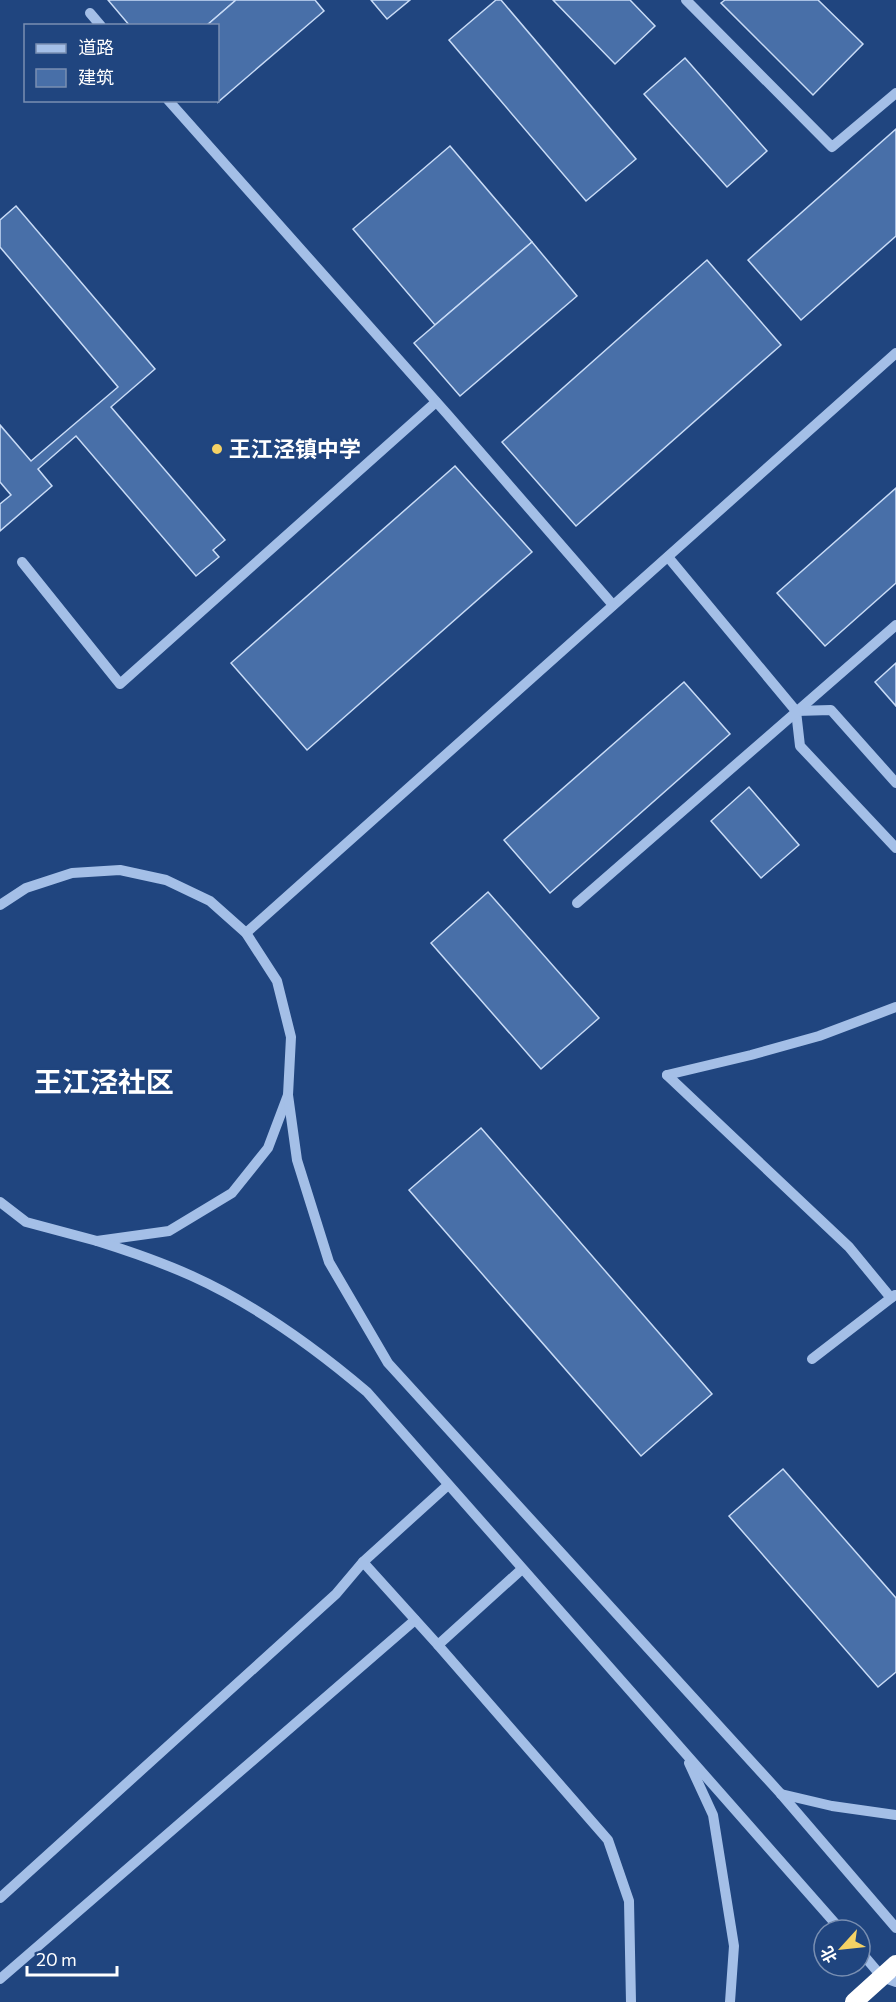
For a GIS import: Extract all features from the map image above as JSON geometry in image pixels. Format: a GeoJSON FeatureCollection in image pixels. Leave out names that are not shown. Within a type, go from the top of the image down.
{"type":"FeatureCollection","features":[{"type":"Feature","properties":{"kind":"highway"},"geometry":{"type":"LineString","coordinates":[[854,2002],[891,1975]]}},
{"type":"Feature","properties":{"kind":"street"},"geometry":{"type":"LineString","coordinates":[[686,0],[832,147],[896,93]]}},
{"type":"Feature","properties":{"kind":"street"},"geometry":{"type":"LineString","coordinates":[[90,13],[99,24]]}},
{"type":"Feature","properties":{"kind":"street"},"geometry":{"type":"LineString","coordinates":[[170,102],[613,605]]}},
{"type":"Feature","properties":{"kind":"street"},"geometry":{"type":"LineString","coordinates":[[246,933],[896,353]]}},
{"type":"Feature","properties":{"kind":"street"},"geometry":{"type":"LineString","coordinates":[[22,562],[120,684],[436,402]]}},
{"type":"Feature","properties":{"kind":"street"},"geometry":{"type":"LineString","coordinates":[[668,557],[796,711],[800,746],[896,848]]}},
{"type":"Feature","properties":{"kind":"street"},"geometry":{"type":"LineString","coordinates":[[577,903],[896,625]]}},
{"type":"Feature","properties":{"kind":"street"},"geometry":{"type":"LineString","coordinates":[[796,711],[831,710],[896,783]]}},
{"type":"Feature","properties":{"kind":"street"},"geometry":{"type":"LineString","coordinates":[[0,905],[26,888],[72,873],[120,870],[166,880],[210,901],[246,933],[277,981],[280,992],[291,1037],[288,1095],[297,1160],[329,1262],[388,1364],[781,1794],[896,1928]]}},
{"type":"Feature","properties":{"kind":"street"},"geometry":{"type":"LineString","coordinates":[[812,1359],[894,1296],[849,1247],[667,1075],[819,1036],[896,1007]]}},
{"type":"Feature","properties":{"kind":"street"},"geometry":{"type":"LineString","coordinates":[[97,1241],[169,1231],[232,1193],[268,1148],[288,1095]]}},
{"type":"Feature","properties":{"kind":"street"},"geometry":{"type":"LineString","coordinates":[[0,1202],[26,1222],[97,1241],[145,1257],[192,1276],[237,1299],[283,1326],[367,1392],[830,1918]]}},
{"type":"Feature","properties":{"kind":"street"},"geometry":{"type":"LineString","coordinates":[[0,1898],[336,1594],[363,1562],[448,1485]]}},
{"type":"Feature","properties":{"kind":"street"},"geometry":{"type":"LineString","coordinates":[[363,1562],[608,1840],[629,1901],[631,2002]]}},
{"type":"Feature","properties":{"kind":"street"},"geometry":{"type":"LineString","coordinates":[[438,1645],[522,1569]]}},
{"type":"Feature","properties":{"kind":"street"},"geometry":{"type":"LineString","coordinates":[[0,1979],[415,1620]]}},
{"type":"Feature","properties":{"kind":"street"},"geometry":{"type":"LineString","coordinates":[[684,1752],[713,1815],[734,1946],[730,2002]]}},
{"type":"Feature","properties":{"kind":"street"},"geometry":{"type":"LineString","coordinates":[[781,1794],[832,1806],[896,1815]]}},
{"type":"Feature","properties":{"kind":"street"},"geometry":{"type":"LineString","coordinates":[[872,1960],[891,1975]]}},
{"type":"Feature","properties":{"kind":"building"},"geometry":{"type":"Polygon","coordinates":[[[108,0],[236,0],[208,24],[128,24],[108,0]]]}},
{"type":"Feature","properties":{"kind":"building"},"geometry":{"type":"Polygon","coordinates":[[[236,0],[315,0],[324,11],[219,101],[219,24],[208,24],[236,0]]]}},
{"type":"Feature","properties":{"kind":"building"},"geometry":{"type":"Polygon","coordinates":[[[371,0],[410,0],[387,19],[371,0]]]}},
{"type":"Feature","properties":{"kind":"building"},"geometry":{"type":"Polygon","coordinates":[[[496,0],[501,0],[636,159],[586,201],[449,40],[496,0]]]}},
{"type":"Feature","properties":{"kind":"building"},"geometry":{"type":"Polygon","coordinates":[[[553,0],[630,0],[655,26],[615,64],[553,0]]]}},
{"type":"Feature","properties":{"kind":"building"},"geometry":{"type":"Polygon","coordinates":[[[725,0],[818,0],[863,44],[813,95],[721,3],[725,0]]]}},
{"type":"Feature","properties":{"kind":"building"},"geometry":{"type":"Polygon","coordinates":[[[685,58],[767,151],[727,187],[644,94],[685,58]]]}},
{"type":"Feature","properties":{"kind":"building"},"geometry":{"type":"Polygon","coordinates":[[[896,129],[896,236],[801,320],[748,260],[896,129]]]}},
{"type":"Feature","properties":{"kind":"building"},"geometry":{"type":"Polygon","coordinates":[[[450,146],[532,242],[435,325],[353,229],[450,146]]]}},
{"type":"Feature","properties":{"kind":"building"},"geometry":{"type":"Polygon","coordinates":[[[16,206],[155,369],[111,407],[225,540],[213,550],[219,557],[196,576],[76,436],[38,469],[52,486],[0,531],[0,504],[11,495],[0,482],[0,425],[31,461],[118,387],[0,247],[0,220],[16,206]]]}},
{"type":"Feature","properties":{"kind":"building"},"geometry":{"type":"Polygon","coordinates":[[[532,242],[577,296],[460,396],[414,343],[532,242]]]}},
{"type":"Feature","properties":{"kind":"building"},"geometry":{"type":"Polygon","coordinates":[[[707,260],[781,345],[576,526],[502,442],[707,260]]]}},
{"type":"Feature","properties":{"kind":"building"},"geometry":{"type":"Polygon","coordinates":[[[455,466],[532,552],[307,750],[231,663],[455,466]]]}},
{"type":"Feature","properties":{"kind":"building"},"geometry":{"type":"Polygon","coordinates":[[[896,488],[896,583],[825,646],[777,593],[896,488]]]}},
{"type":"Feature","properties":{"kind":"building"},"geometry":{"type":"Polygon","coordinates":[[[896,663],[896,706],[875,682],[896,663]]]}},
{"type":"Feature","properties":{"kind":"building"},"geometry":{"type":"Polygon","coordinates":[[[684,682],[730,734],[550,893],[504,840],[684,682]]]}},
{"type":"Feature","properties":{"kind":"building"},"geometry":{"type":"Polygon","coordinates":[[[749,787],[799,845],[761,878],[711,821],[749,787]]]}},
{"type":"Feature","properties":{"kind":"building"},"geometry":{"type":"Polygon","coordinates":[[[488,892],[599,1018],[541,1069],[431,943],[488,892]]]}},
{"type":"Feature","properties":{"kind":"building"},"geometry":{"type":"Polygon","coordinates":[[[481,1128],[712,1394],[641,1456],[409,1190],[481,1128]]]}},
{"type":"Feature","properties":{"kind":"building"},"geometry":{"type":"Polygon","coordinates":[[[783,1469],[896,1598],[896,1672],[878,1687],[729,1516],[783,1469]]]}},
{"type":"Feature","properties":{"kind":"place","name":"王江泾镇中学"},"geometry":{"type":"Point","coordinates":[217,449]}},
{"type":"Feature","properties":{"kind":"district","name":"王江泾社区"},"geometry":{"type":"Point","coordinates":[104,1082]}}]}
